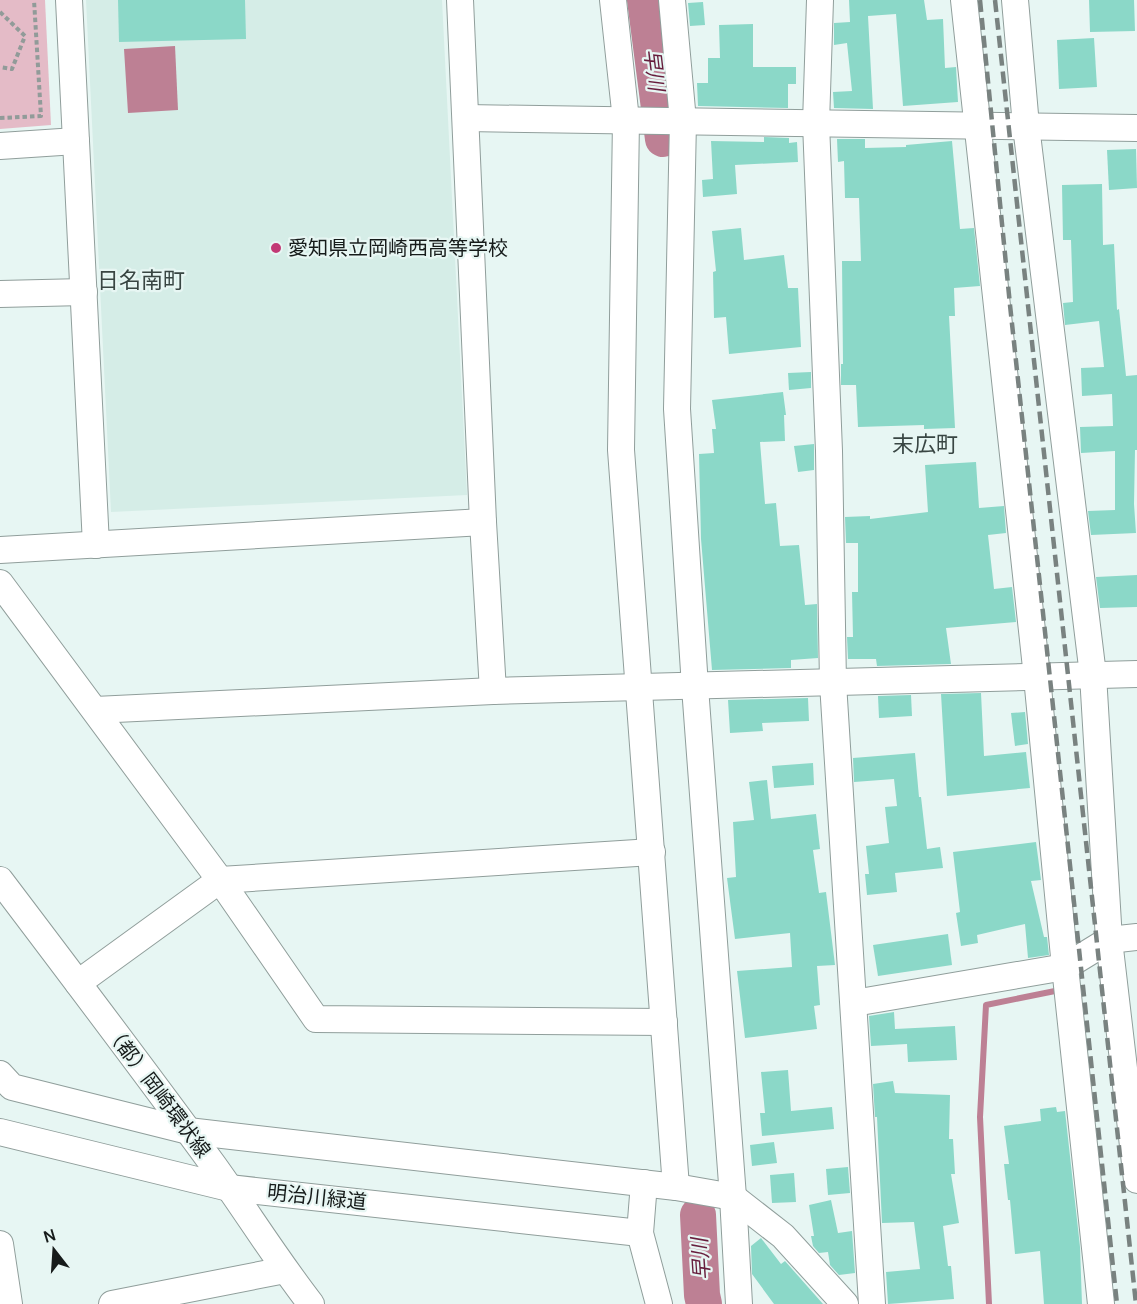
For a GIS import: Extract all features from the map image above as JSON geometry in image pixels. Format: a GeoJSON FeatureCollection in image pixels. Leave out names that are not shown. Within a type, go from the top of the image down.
{"type":"FeatureCollection","features":[{"type":"Feature","properties":{"kind":"street"},"geometry":{"type":"LineString","coordinates":[[69,0],[96,544]]}},
{"type":"Feature","properties":{"kind":"street"},"geometry":{"type":"LineString","coordinates":[[460,0],[483,522],[494,691]]}},
{"type":"Feature","properties":{"kind":"street"},"geometry":{"type":"LineString","coordinates":[[613,0],[626,120],[621,450],[676,1187]]}},
{"type":"Feature","properties":{"kind":"street"},"geometry":{"type":"LineString","coordinates":[[672,0],[683,121],[677,409],[739,1304]]}},
{"type":"Feature","properties":{"kind":"street"},"geometry":{"type":"LineString","coordinates":[[820,0],[816,123],[829,451],[833,683],[872,1304]]}},
{"type":"Feature","properties":{"kind":"street"},"geometry":{"type":"LineString","coordinates":[[964,0],[1037,677],[1101,1304]]}},
{"type":"Feature","properties":{"kind":"street"},"geometry":{"type":"LineString","coordinates":[[1015,0],[1026,126],[1093,675],[1109,940],[1137,1180]]}},
{"type":"Feature","properties":{"kind":"street"},"geometry":{"type":"LineString","coordinates":[[466,118],[1137,128]]}},
{"type":"Feature","properties":{"kind":"street"},"geometry":{"type":"LineString","coordinates":[[0,146],[76,141]]}},
{"type":"Feature","properties":{"kind":"street"},"geometry":{"type":"LineString","coordinates":[[0,294],[84,292]]}},
{"type":"Feature","properties":{"kind":"street"},"geometry":{"type":"LineString","coordinates":[[0,550],[483,522]]}},
{"type":"Feature","properties":{"kind":"street"},"geometry":{"type":"LineString","coordinates":[[0,584],[220,880],[316,1019],[664,1022]]}},
{"type":"Feature","properties":{"kind":"street"},"geometry":{"type":"LineString","coordinates":[[95,710],[494,691],[1137,674]]}},
{"type":"Feature","properties":{"kind":"street"},"geometry":{"type":"LineString","coordinates":[[78,983],[220,880],[652,852]]}},
{"type":"Feature","properties":{"kind":"street","name":"（都）岡崎環状線"},"geometry":{"type":"LineString","coordinates":[[0,880],[230,1188],[285,1270],[311,1304]]}},
{"type":"Feature","properties":{"kind":"street"},"geometry":{"type":"LineString","coordinates":[[854,1003],[1065,967],[1109,940],[1137,937]]}},
{"type":"Feature","properties":{"kind":"street"},"geometry":{"type":"LineString","coordinates":[[0,1074],[12,1087],[188,1131],[644,1183],[733,1197],[783,1236],[845,1304]]}},
{"type":"Feature","properties":{"kind":"street","name":"明治川緑道"},"geometry":{"type":"LineString","coordinates":[[0,1132],[230,1188],[640,1233]]}},
{"type":"Feature","properties":{"kind":"street"},"geometry":{"type":"LineString","coordinates":[[644,1183],[640,1233],[659,1304]]}},
{"type":"Feature","properties":{"kind":"street"},"geometry":{"type":"LineString","coordinates":[[0,1244],[9,1304]]}},
{"type":"Feature","properties":{"kind":"street"},"geometry":{"type":"LineString","coordinates":[[112,1304],[285,1270]]}},
{"type":"Feature","properties":{"kind":"path"},"geometry":{"type":"LineString","coordinates":[[0,118],[41,116],[34,0]]}},
{"type":"Feature","properties":{"kind":"path"},"geometry":{"type":"LineString","coordinates":[[0,12],[25,36],[12,69],[0,67]]}},
{"type":"Feature","properties":{"kind":"shaded area"},"geometry":{"type":"Polygon","coordinates":[[[0,0],[45,0],[51,125],[0,129],[0,0]]]}},
{"type":"Feature","properties":{"kind":"shaded area","name":"愛知県立岡崎西高等学校"},"geometry":{"type":"Polygon","coordinates":[[[86,0],[442,0],[467,495],[111,512],[86,0]]]}},
{"type":"Feature","properties":{"kind":"shaded area"},"geometry":{"type":"Polygon","coordinates":[[[175,46],[178,110],[128,113],[124,49],[175,46]]]}},
{"type":"Feature","properties":{"kind":"building"},"geometry":{"type":"Polygon","coordinates":[[[118,0],[245,0],[246,39],[119,42],[118,0]]]}},
{"type":"Feature","properties":{"kind":"building"},"geometry":{"type":"Polygon","coordinates":[[[849,0],[924,0],[927,20],[943,19],[945,68],[956,67],[958,102],[903,106],[896,14],[868,16],[873,109],[834,108],[833,92],[852,91],[847,43],[834,45],[834,23],[850,22],[849,0]]]}},
{"type":"Feature","properties":{"kind":"building"},"geometry":{"type":"Polygon","coordinates":[[[1089,0],[1134,0],[1135,31],[1090,32],[1089,0]]]}},
{"type":"Feature","properties":{"kind":"building"},"geometry":{"type":"Polygon","coordinates":[[[703,2],[705,25],[690,26],[688,3],[703,2]]]}},
{"type":"Feature","properties":{"kind":"building"},"geometry":{"type":"Polygon","coordinates":[[[753,24],[753,67],[796,67],[796,84],[788,84],[788,108],[698,106],[697,83],[708,83],[708,58],[720,58],[719,25],[753,24]]]}},
{"type":"Feature","properties":{"kind":"building"},"geometry":{"type":"Polygon","coordinates":[[[1094,38],[1097,87],[1059,89],[1057,40],[1094,38]]]}},
{"type":"Feature","properties":{"kind":"building"},"geometry":{"type":"Polygon","coordinates":[[[764,137],[789,138],[789,143],[797,142],[798,162],[735,165],[737,194],[703,197],[702,180],[713,179],[711,141],[764,142],[764,137]]]}},
{"type":"Feature","properties":{"kind":"building"},"geometry":{"type":"Polygon","coordinates":[[[837,139],[865,139],[865,148],[906,147],[906,145],[952,141],[960,229],[974,228],[980,286],[954,288],[955,316],[949,316],[955,428],[924,429],[924,425],[858,427],[856,385],[841,385],[841,364],[843,364],[842,261],[861,261],[859,198],[845,198],[844,161],[838,162],[837,139]]]}},
{"type":"Feature","properties":{"kind":"building"},"geometry":{"type":"Polygon","coordinates":[[[1136,149],[1137,188],[1109,190],[1107,150],[1136,149]]]}},
{"type":"Feature","properties":{"kind":"building"},"geometry":{"type":"Polygon","coordinates":[[[1102,184],[1103,245],[1114,244],[1117,310],[1119,309],[1126,376],[1137,375],[1134,504],[1136,533],[1091,535],[1088,511],[1115,510],[1115,451],[1081,453],[1080,427],[1113,426],[1112,394],[1082,396],[1081,368],[1104,367],[1099,321],[1065,325],[1063,303],[1073,302],[1071,240],[1063,240],[1062,185],[1102,184]]]}},
{"type":"Feature","properties":{"kind":"building"},"geometry":{"type":"Polygon","coordinates":[[[741,228],[744,260],[784,255],[788,288],[798,288],[801,347],[729,354],[726,317],[714,318],[713,272],[716,271],[712,231],[741,228]]]}},
{"type":"Feature","properties":{"kind":"building"},"geometry":{"type":"Polygon","coordinates":[[[811,372],[811,388],[789,390],[788,373],[811,372]]]}},
{"type":"Feature","properties":{"kind":"building"},"geometry":{"type":"Polygon","coordinates":[[[783,392],[786,415],[784,415],[785,441],[760,442],[765,504],[776,503],[780,546],[799,545],[805,605],[817,604],[818,658],[791,660],[791,668],[712,670],[701,539],[699,454],[714,453],[712,429],[716,429],[712,400],[783,392]]]}},
{"type":"Feature","properties":{"kind":"building"},"geometry":{"type":"Polygon","coordinates":[[[814,444],[814,470],[798,472],[794,446],[814,444]]]}},
{"type":"Feature","properties":{"kind":"building"},"geometry":{"type":"Polygon","coordinates":[[[976,462],[979,508],[1004,506],[1006,533],[988,535],[994,589],[1012,587],[1016,622],[946,628],[951,664],[877,666],[876,659],[848,659],[847,637],[853,637],[852,592],[858,592],[858,543],[846,543],[845,517],[870,516],[870,519],[928,512],[925,465],[976,462]]]}},
{"type":"Feature","properties":{"kind":"building"},"geometry":{"type":"Polygon","coordinates":[[[1137,575],[1137,607],[1100,608],[1096,577],[1137,575]]]}},
{"type":"Feature","properties":{"kind":"building"},"geometry":{"type":"Polygon","coordinates":[[[981,693],[984,756],[1026,752],[1030,788],[947,796],[941,694],[981,693]]]}},
{"type":"Feature","properties":{"kind":"building"},"geometry":{"type":"Polygon","coordinates":[[[911,695],[912,716],[879,718],[878,696],[911,695]]]}},
{"type":"Feature","properties":{"kind":"building"},"geometry":{"type":"Polygon","coordinates":[[[808,698],[809,721],[762,723],[763,731],[730,733],[728,700],[808,698]]]}},
{"type":"Feature","properties":{"kind":"building"},"geometry":{"type":"Polygon","coordinates":[[[1025,712],[1028,744],[1015,746],[1011,713],[1025,712]]]}},
{"type":"Feature","properties":{"kind":"building"},"geometry":{"type":"Polygon","coordinates":[[[915,753],[927,849],[940,847],[943,868],[895,873],[897,892],[867,895],[865,874],[869,874],[866,846],[889,843],[885,807],[897,806],[894,779],[854,782],[853,758],[915,753]]]}},
{"type":"Feature","properties":{"kind":"building"},"geometry":{"type":"Polygon","coordinates":[[[813,763],[814,785],[774,788],[772,766],[813,763]]]}},
{"type":"Feature","properties":{"kind":"building"},"geometry":{"type":"Polygon","coordinates":[[[767,780],[771,819],[816,814],[820,849],[813,850],[819,893],[826,892],[835,965],[817,966],[820,1005],[814,1006],[817,1029],[745,1038],[737,971],[792,967],[790,933],[735,939],[727,878],[736,877],[733,822],[754,820],[749,782],[767,780]]]}},
{"type":"Feature","properties":{"kind":"building"},"geometry":{"type":"Polygon","coordinates":[[[1036,842],[1041,880],[1031,881],[1044,937],[1047,937],[1049,955],[1028,958],[1025,924],[977,935],[978,943],[961,946],[956,913],[960,912],[953,852],[1036,842]]]}},
{"type":"Feature","properties":{"kind":"building"},"geometry":{"type":"Polygon","coordinates":[[[948,934],[952,965],[878,976],[873,945],[948,934]]]}},
{"type":"Feature","properties":{"kind":"building"},"geometry":{"type":"Polygon","coordinates":[[[894,1012],[895,1029],[955,1026],[957,1060],[908,1062],[907,1044],[871,1046],[869,1016],[894,1012]]]}},
{"type":"Feature","properties":{"kind":"building"},"geometry":{"type":"Polygon","coordinates":[[[788,1070],[791,1111],[832,1107],[834,1129],[762,1136],[760,1113],[765,1113],[761,1072],[788,1070]]]}},
{"type":"Feature","properties":{"kind":"building"},"geometry":{"type":"Polygon","coordinates":[[[893,1081],[895,1093],[950,1095],[949,1139],[953,1139],[955,1174],[951,1174],[959,1223],[943,1226],[948,1266],[951,1266],[954,1299],[888,1304],[886,1272],[920,1269],[914,1222],[882,1223],[877,1117],[875,1117],[873,1084],[893,1081]]]}},
{"type":"Feature","properties":{"kind":"building"},"geometry":{"type":"Polygon","coordinates":[[[1056,1107],[1057,1112],[1065,1111],[1080,1247],[1082,1304],[1044,1304],[1040,1251],[1015,1254],[1004,1164],[1009,1164],[1004,1126],[1041,1121],[1040,1109],[1056,1107]]]}},
{"type":"Feature","properties":{"kind":"building"},"geometry":{"type":"Polygon","coordinates":[[[774,1142],[777,1163],[752,1166],[750,1145],[774,1142]]]}},
{"type":"Feature","properties":{"kind":"building"},"geometry":{"type":"Polygon","coordinates":[[[848,1167],[850,1193],[828,1195],[826,1169],[848,1167]]]}},
{"type":"Feature","properties":{"kind":"building"},"geometry":{"type":"Polygon","coordinates":[[[794,1173],[796,1202],[772,1203],[770,1175],[794,1173]]]}},
{"type":"Feature","properties":{"kind":"building"},"geometry":{"type":"Polygon","coordinates":[[[831,1200],[838,1233],[852,1231],[855,1273],[839,1275],[830,1265],[828,1252],[819,1253],[813,1246],[811,1236],[814,1236],[809,1205],[831,1200]]]}},
{"type":"Feature","properties":{"kind":"building"},"geometry":{"type":"Polygon","coordinates":[[[761,1238],[781,1264],[785,1261],[823,1304],[774,1304],[752,1274],[751,1246],[761,1238]]]}},
{"type":"Feature","properties":{"kind":"waterway","name":"早川"},"geometry":{"type":"LineString","coordinates":[[645,0],[663,139]]}},
{"type":"Feature","properties":{"kind":"waterway"},"geometry":{"type":"LineString","coordinates":[[989,1304],[980,1117],[986,1005],[1055,991]]}},
{"type":"Feature","properties":{"kind":"waterway","name":"早川"},"geometry":{"type":"LineString","coordinates":[[698,1215],[704,1304]]}},
{"type":"Feature","properties":{"kind":"railway"},"geometry":{"type":"LineString","coordinates":[[980,0],[1010,305],[1117,1304]]}},
{"type":"Feature","properties":{"kind":"railway"},"geometry":{"type":"LineString","coordinates":[[995,0],[1136,1304]]}},
{"type":"Feature","properties":{"kind":"place","name":"愛知県立岡崎西高等学校"},"geometry":{"type":"Point","coordinates":[276,248]}},
{"type":"Feature","properties":{"kind":"district","name":"日名南町"},"geometry":{"type":"Point","coordinates":[141,280]}},
{"type":"Feature","properties":{"kind":"district","name":"末広町"},"geometry":{"type":"Point","coordinates":[925,444]}}]}
